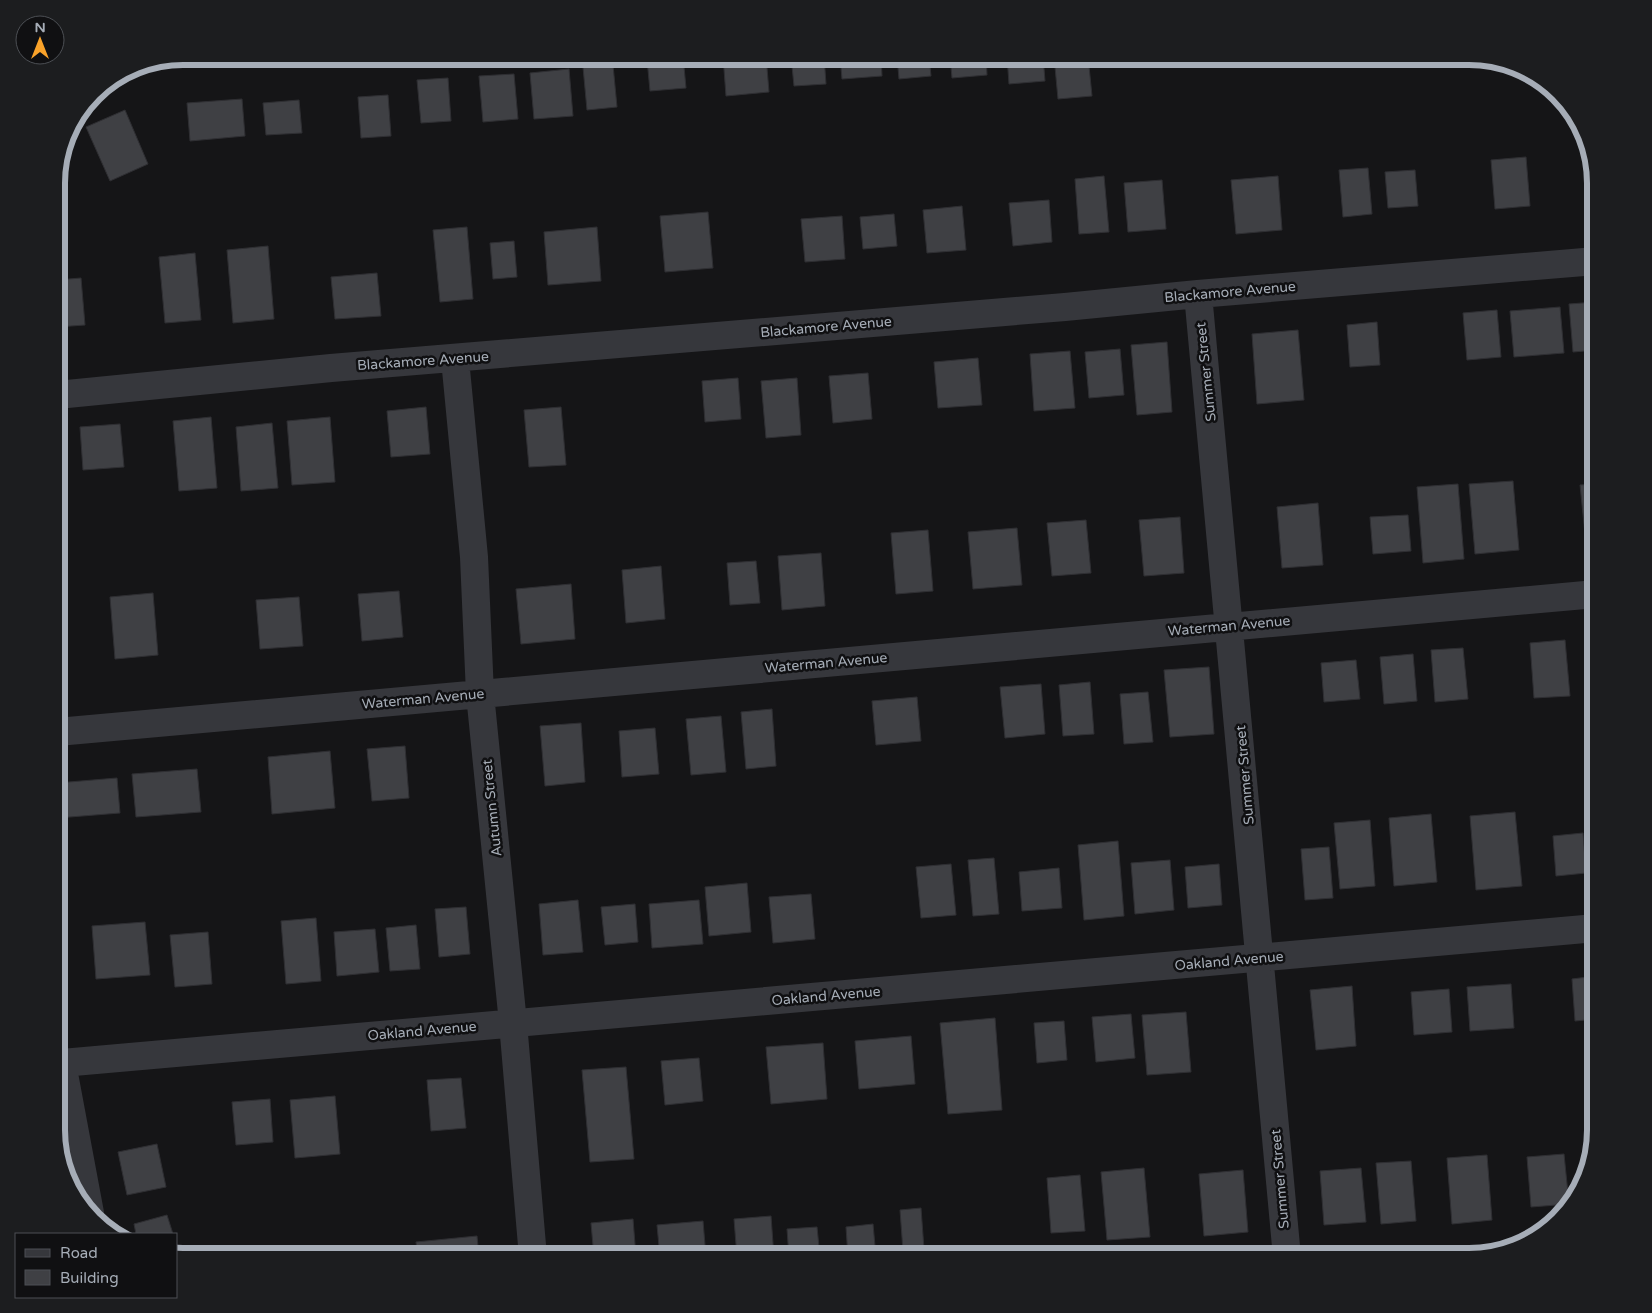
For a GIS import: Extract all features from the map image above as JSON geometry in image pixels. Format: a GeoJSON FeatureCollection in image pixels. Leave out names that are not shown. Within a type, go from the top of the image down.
{"type":"FeatureCollection","features":[{"type":"Feature","properties":{"kind":"street","name":"Blackamore Avenue"},"geometry":{"type":"LineString","coordinates":[[65,394],[331,368],[1587,262]]}},
{"type":"Feature","properties":{"kind":"street","name":"Summer Street"},"geometry":{"type":"LineString","coordinates":[[1198,294],[1262,958],[1286,1248]]}},
{"type":"Feature","properties":{"kind":"street","name":"Autumn Street"},"geometry":{"type":"LineString","coordinates":[[455,359],[474,557],[480,694],[513,1023],[532,1248]]}},
{"type":"Feature","properties":{"kind":"street","name":"Waterman Avenue"},"geometry":{"type":"LineString","coordinates":[[65,731],[1587,595]]}},
{"type":"Feature","properties":{"kind":"street","name":"Oakland Avenue"},"geometry":{"type":"LineString","coordinates":[[65,1061],[1587,929]]}},
{"type":"Feature","properties":{"kind":"street"},"geometry":{"type":"LineString","coordinates":[[65,1095],[87,1199]]}},
{"type":"Feature","properties":{"kind":"building"},"geometry":{"type":"Polygon","coordinates":[[[613,65],[617,107],[587,110],[583,67],[613,65]]]}},
{"type":"Feature","properties":{"kind":"building"},"geometry":{"type":"Polygon","coordinates":[[[648,65],[684,65],[686,88],[650,91],[648,65]]]}},
{"type":"Feature","properties":{"kind":"building"},"geometry":{"type":"Polygon","coordinates":[[[724,65],[767,65],[769,92],[726,96],[724,65]]]}},
{"type":"Feature","properties":{"kind":"building"},"geometry":{"type":"Polygon","coordinates":[[[792,65],[825,65],[826,84],[794,86],[792,65]]]}},
{"type":"Feature","properties":{"kind":"building"},"geometry":{"type":"Polygon","coordinates":[[[841,65],[881,65],[882,76],[842,79],[841,65]]]}},
{"type":"Feature","properties":{"kind":"building"},"geometry":{"type":"Polygon","coordinates":[[[898,65],[930,65],[931,76],[899,79],[898,65]]]}},
{"type":"Feature","properties":{"kind":"building"},"geometry":{"type":"Polygon","coordinates":[[[951,65],[986,65],[987,75],[952,78],[951,65]]]}},
{"type":"Feature","properties":{"kind":"building"},"geometry":{"type":"Polygon","coordinates":[[[1008,65],[1044,65],[1045,81],[1009,84],[1008,65]]]}},
{"type":"Feature","properties":{"kind":"building"},"geometry":{"type":"Polygon","coordinates":[[[1055,65],[1089,65],[1092,96],[1058,99],[1055,65]]]}},
{"type":"Feature","properties":{"kind":"building"},"geometry":{"type":"Polygon","coordinates":[[[569,69],[573,116],[534,119],[530,73],[569,69]]]}},
{"type":"Feature","properties":{"kind":"building"},"geometry":{"type":"Polygon","coordinates":[[[514,74],[518,119],[483,122],[479,76],[514,74]]]}},
{"type":"Feature","properties":{"kind":"building"},"geometry":{"type":"Polygon","coordinates":[[[448,78],[451,121],[421,123],[417,80],[448,78]]]}},
{"type":"Feature","properties":{"kind":"building"},"geometry":{"type":"Polygon","coordinates":[[[388,95],[391,136],[361,138],[358,97],[388,95]]]}},
{"type":"Feature","properties":{"kind":"building"},"geometry":{"type":"Polygon","coordinates":[[[242,99],[245,136],[190,141],[187,103],[242,99]]]}},
{"type":"Feature","properties":{"kind":"building"},"geometry":{"type":"Polygon","coordinates":[[[299,100],[302,133],[266,135],[263,103],[299,100]]]}},
{"type":"Feature","properties":{"kind":"building"},"geometry":{"type":"Polygon","coordinates":[[[125,110],[148,164],[110,181],[86,127],[125,110]]]}},
{"type":"Feature","properties":{"kind":"building"},"geometry":{"type":"Polygon","coordinates":[[[1526,157],[1530,206],[1495,209],[1491,160],[1526,157]]]}},
{"type":"Feature","properties":{"kind":"building"},"geometry":{"type":"Polygon","coordinates":[[[1368,168],[1372,214],[1343,217],[1339,170],[1368,168]]]}},
{"type":"Feature","properties":{"kind":"building"},"geometry":{"type":"Polygon","coordinates":[[[1415,170],[1418,206],[1388,208],[1385,172],[1415,170]]]}},
{"type":"Feature","properties":{"kind":"building"},"geometry":{"type":"Polygon","coordinates":[[[1104,176],[1109,232],[1079,234],[1075,179],[1104,176]]]}},
{"type":"Feature","properties":{"kind":"building"},"geometry":{"type":"Polygon","coordinates":[[[1278,176],[1282,230],[1236,234],[1231,180],[1278,176]]]}},
{"type":"Feature","properties":{"kind":"building"},"geometry":{"type":"Polygon","coordinates":[[[1162,180],[1166,229],[1128,232],[1124,183],[1162,180]]]}},
{"type":"Feature","properties":{"kind":"building"},"geometry":{"type":"Polygon","coordinates":[[[1049,200],[1052,242],[1013,246],[1009,203],[1049,200]]]}},
{"type":"Feature","properties":{"kind":"building"},"geometry":{"type":"Polygon","coordinates":[[[962,206],[966,250],[927,253],[923,210],[962,206]]]}},
{"type":"Feature","properties":{"kind":"building"},"geometry":{"type":"Polygon","coordinates":[[[708,212],[713,268],[665,272],[660,216],[708,212]]]}},
{"type":"Feature","properties":{"kind":"building"},"geometry":{"type":"Polygon","coordinates":[[[894,214],[897,246],[863,249],[860,217],[894,214]]]}},
{"type":"Feature","properties":{"kind":"building"},"geometry":{"type":"Polygon","coordinates":[[[842,216],[845,259],[805,262],[801,219],[842,216]]]}},
{"type":"Feature","properties":{"kind":"building"},"geometry":{"type":"Polygon","coordinates":[[[467,227],[473,299],[440,302],[433,230],[467,227]]]}},
{"type":"Feature","properties":{"kind":"building"},"geometry":{"type":"Polygon","coordinates":[[[597,227],[601,281],[548,285],[544,232],[597,227]]]}},
{"type":"Feature","properties":{"kind":"building"},"geometry":{"type":"Polygon","coordinates":[[[514,241],[517,277],[493,279],[490,243],[514,241]]]}},
{"type":"Feature","properties":{"kind":"building"},"geometry":{"type":"Polygon","coordinates":[[[268,246],[274,319],[233,323],[227,250],[268,246]]]}},
{"type":"Feature","properties":{"kind":"building"},"geometry":{"type":"Polygon","coordinates":[[[195,253],[201,320],[165,323],[159,257],[195,253]]]}},
{"type":"Feature","properties":{"kind":"building"},"geometry":{"type":"Polygon","coordinates":[[[377,273],[381,316],[335,319],[331,277],[377,273]]]}},
{"type":"Feature","properties":{"kind":"building"},"geometry":{"type":"Polygon","coordinates":[[[81,278],[85,325],[65,326],[65,279],[81,278]]]}},
{"type":"Feature","properties":{"kind":"building"},"geometry":{"type":"Polygon","coordinates":[[[1587,303],[1587,351],[1573,352],[1569,304],[1587,303]]]}},
{"type":"Feature","properties":{"kind":"building"},"geometry":{"type":"Polygon","coordinates":[[[1560,307],[1564,353],[1514,357],[1510,311],[1560,307]]]}},
{"type":"Feature","properties":{"kind":"building"},"geometry":{"type":"Polygon","coordinates":[[[1497,310],[1501,357],[1467,360],[1463,313],[1497,310]]]}},
{"type":"Feature","properties":{"kind":"building"},"geometry":{"type":"Polygon","coordinates":[[[1377,322],[1380,365],[1350,367],[1347,325],[1377,322]]]}},
{"type":"Feature","properties":{"kind":"building"},"geometry":{"type":"Polygon","coordinates":[[[1298,330],[1304,400],[1257,404],[1252,334],[1298,330]]]}},
{"type":"Feature","properties":{"kind":"building"},"geometry":{"type":"Polygon","coordinates":[[[1167,342],[1172,412],[1137,415],[1131,345],[1167,342]]]}},
{"type":"Feature","properties":{"kind":"building"},"geometry":{"type":"Polygon","coordinates":[[[1120,349],[1124,395],[1089,398],[1085,352],[1120,349]]]}},
{"type":"Feature","properties":{"kind":"building"},"geometry":{"type":"Polygon","coordinates":[[[1070,351],[1075,408],[1034,411],[1030,354],[1070,351]]]}},
{"type":"Feature","properties":{"kind":"building"},"geometry":{"type":"Polygon","coordinates":[[[978,358],[982,405],[938,408],[934,362],[978,358]]]}},
{"type":"Feature","properties":{"kind":"building"},"geometry":{"type":"Polygon","coordinates":[[[868,373],[872,419],[833,423],[829,376],[868,373]]]}},
{"type":"Feature","properties":{"kind":"building"},"geometry":{"type":"Polygon","coordinates":[[[738,378],[741,419],[705,422],[702,381],[738,378]]]}},
{"type":"Feature","properties":{"kind":"building"},"geometry":{"type":"Polygon","coordinates":[[[797,378],[801,435],[766,438],[761,381],[797,378]]]}},
{"type":"Feature","properties":{"kind":"building"},"geometry":{"type":"Polygon","coordinates":[[[426,407],[430,454],[391,457],[387,411],[426,407]]]}},
{"type":"Feature","properties":{"kind":"building"},"geometry":{"type":"Polygon","coordinates":[[[561,407],[566,465],[529,467],[524,410],[561,407]]]}},
{"type":"Feature","properties":{"kind":"building"},"geometry":{"type":"Polygon","coordinates":[[[211,417],[217,488],[179,491],[173,421],[211,417]]]}},
{"type":"Feature","properties":{"kind":"building"},"geometry":{"type":"Polygon","coordinates":[[[330,417],[335,482],[292,485],[287,421],[330,417]]]}},
{"type":"Feature","properties":{"kind":"building"},"geometry":{"type":"Polygon","coordinates":[[[272,423],[278,488],[241,491],[236,427],[272,423]]]}},
{"type":"Feature","properties":{"kind":"building"},"geometry":{"type":"Polygon","coordinates":[[[120,424],[124,467],[83,470],[80,427],[120,424]]]}},
{"type":"Feature","properties":{"kind":"building"},"geometry":{"type":"Polygon","coordinates":[[[1513,481],[1519,550],[1475,554],[1469,484],[1513,481]]]}},
{"type":"Feature","properties":{"kind":"building"},"geometry":{"type":"Polygon","coordinates":[[[1458,484],[1464,559],[1423,563],[1417,487],[1458,484]]]}},
{"type":"Feature","properties":{"kind":"building"},"geometry":{"type":"Polygon","coordinates":[[[1580,485],[1587,485],[1587,544],[1586,544],[1580,485]]]}},
{"type":"Feature","properties":{"kind":"building"},"geometry":{"type":"Polygon","coordinates":[[[1318,503],[1323,565],[1282,568],[1277,507],[1318,503]]]}},
{"type":"Feature","properties":{"kind":"building"},"geometry":{"type":"Polygon","coordinates":[[[1408,515],[1411,551],[1373,554],[1370,517],[1408,515]]]}},
{"type":"Feature","properties":{"kind":"building"},"geometry":{"type":"Polygon","coordinates":[[[1180,517],[1184,573],[1144,576],[1139,520],[1180,517]]]}},
{"type":"Feature","properties":{"kind":"building"},"geometry":{"type":"Polygon","coordinates":[[[1086,520],[1091,573],[1052,576],[1047,523],[1086,520]]]}},
{"type":"Feature","properties":{"kind":"building"},"geometry":{"type":"Polygon","coordinates":[[[1017,528],[1022,585],[973,589],[968,532],[1017,528]]]}},
{"type":"Feature","properties":{"kind":"building"},"geometry":{"type":"Polygon","coordinates":[[[928,530],[933,591],[896,594],[891,533],[928,530]]]}},
{"type":"Feature","properties":{"kind":"building"},"geometry":{"type":"Polygon","coordinates":[[[821,553],[825,606],[782,610],[778,556],[821,553]]]}},
{"type":"Feature","properties":{"kind":"building"},"geometry":{"type":"Polygon","coordinates":[[[756,561],[760,603],[730,605],[727,563],[756,561]]]}},
{"type":"Feature","properties":{"kind":"building"},"geometry":{"type":"Polygon","coordinates":[[[661,566],[665,619],[626,623],[622,570],[661,566]]]}},
{"type":"Feature","properties":{"kind":"building"},"geometry":{"type":"Polygon","coordinates":[[[571,584],[575,639],[521,644],[516,589],[571,584]]]}},
{"type":"Feature","properties":{"kind":"building"},"geometry":{"type":"Polygon","coordinates":[[[399,591],[403,637],[362,641],[358,594],[399,591]]]}},
{"type":"Feature","properties":{"kind":"building"},"geometry":{"type":"Polygon","coordinates":[[[153,593],[158,655],[115,659],[110,597],[153,593]]]}},
{"type":"Feature","properties":{"kind":"building"},"geometry":{"type":"Polygon","coordinates":[[[299,597],[303,646],[260,649],[256,600],[299,597]]]}},
{"type":"Feature","properties":{"kind":"building"},"geometry":{"type":"Polygon","coordinates":[[[1565,640],[1570,696],[1534,698],[1530,643],[1565,640]]]}},
{"type":"Feature","properties":{"kind":"building"},"geometry":{"type":"Polygon","coordinates":[[[1463,648],[1468,699],[1435,702],[1431,650],[1463,648]]]}},
{"type":"Feature","properties":{"kind":"building"},"geometry":{"type":"Polygon","coordinates":[[[1413,654],[1417,701],[1384,704],[1380,657],[1413,654]]]}},
{"type":"Feature","properties":{"kind":"building"},"geometry":{"type":"Polygon","coordinates":[[[1356,660],[1360,699],[1324,702],[1321,663],[1356,660]]]}},
{"type":"Feature","properties":{"kind":"building"},"geometry":{"type":"Polygon","coordinates":[[[1209,667],[1214,734],[1170,737],[1164,670],[1209,667]]]}},
{"type":"Feature","properties":{"kind":"building"},"geometry":{"type":"Polygon","coordinates":[[[1090,682],[1094,734],[1063,736],[1059,685],[1090,682]]]}},
{"type":"Feature","properties":{"kind":"building"},"geometry":{"type":"Polygon","coordinates":[[[1041,684],[1045,734],[1005,738],[1000,687],[1041,684]]]}},
{"type":"Feature","properties":{"kind":"building"},"geometry":{"type":"Polygon","coordinates":[[[1148,692],[1153,742],[1124,744],[1120,694],[1148,692]]]}},
{"type":"Feature","properties":{"kind":"building"},"geometry":{"type":"Polygon","coordinates":[[[917,697],[921,741],[876,745],[872,701],[917,697]]]}},
{"type":"Feature","properties":{"kind":"building"},"geometry":{"type":"Polygon","coordinates":[[[772,709],[776,766],[746,769],[741,712],[772,709]]]}},
{"type":"Feature","properties":{"kind":"building"},"geometry":{"type":"Polygon","coordinates":[[[721,716],[726,772],[691,775],[686,719],[721,716]]]}},
{"type":"Feature","properties":{"kind":"building"},"geometry":{"type":"Polygon","coordinates":[[[581,723],[585,782],[545,786],[540,726],[581,723]]]}},
{"type":"Feature","properties":{"kind":"building"},"geometry":{"type":"Polygon","coordinates":[[[655,728],[659,774],[622,777],[619,731],[655,728]]]}},
{"type":"Feature","properties":{"kind":"building"},"geometry":{"type":"Polygon","coordinates":[[[405,746],[409,798],[372,801],[367,749],[405,746]]]}},
{"type":"Feature","properties":{"kind":"building"},"geometry":{"type":"Polygon","coordinates":[[[330,751],[335,808],[272,814],[268,757],[330,751]]]}},
{"type":"Feature","properties":{"kind":"building"},"geometry":{"type":"Polygon","coordinates":[[[197,769],[201,812],[136,817],[132,774],[197,769]]]}},
{"type":"Feature","properties":{"kind":"building"},"geometry":{"type":"Polygon","coordinates":[[[117,778],[120,813],[65,817],[65,782],[117,778]]]}},
{"type":"Feature","properties":{"kind":"building"},"geometry":{"type":"Polygon","coordinates":[[[1515,812],[1522,886],[1476,890],[1470,816],[1515,812]]]}},
{"type":"Feature","properties":{"kind":"building"},"geometry":{"type":"Polygon","coordinates":[[[1431,814],[1437,882],[1394,886],[1389,818],[1431,814]]]}},
{"type":"Feature","properties":{"kind":"building"},"geometry":{"type":"Polygon","coordinates":[[[1370,820],[1375,886],[1340,889],[1334,823],[1370,820]]]}},
{"type":"Feature","properties":{"kind":"building"},"geometry":{"type":"Polygon","coordinates":[[[1583,833],[1586,873],[1556,876],[1553,836],[1583,833]]]}},
{"type":"Feature","properties":{"kind":"building"},"geometry":{"type":"Polygon","coordinates":[[[1118,841],[1124,916],[1084,920],[1078,845],[1118,841]]]}},
{"type":"Feature","properties":{"kind":"building"},"geometry":{"type":"Polygon","coordinates":[[[1329,847],[1333,898],[1305,900],[1301,849],[1329,847]]]}},
{"type":"Feature","properties":{"kind":"building"},"geometry":{"type":"Polygon","coordinates":[[[994,858],[999,914],[973,916],[968,860],[994,858]]]}},
{"type":"Feature","properties":{"kind":"building"},"geometry":{"type":"Polygon","coordinates":[[[1170,860],[1174,910],[1135,914],[1131,863],[1170,860]]]}},
{"type":"Feature","properties":{"kind":"building"},"geometry":{"type":"Polygon","coordinates":[[[951,864],[956,915],[921,918],[916,867],[951,864]]]}},
{"type":"Feature","properties":{"kind":"building"},"geometry":{"type":"Polygon","coordinates":[[[1219,864],[1222,905],[1188,908],[1185,867],[1219,864]]]}},
{"type":"Feature","properties":{"kind":"building"},"geometry":{"type":"Polygon","coordinates":[[[1059,868],[1062,908],[1022,911],[1019,872],[1059,868]]]}},
{"type":"Feature","properties":{"kind":"building"},"geometry":{"type":"Polygon","coordinates":[[[747,883],[751,932],[709,936],[705,887],[747,883]]]}},
{"type":"Feature","properties":{"kind":"building"},"geometry":{"type":"Polygon","coordinates":[[[811,894],[815,939],[773,943],[769,897],[811,894]]]}},
{"type":"Feature","properties":{"kind":"building"},"geometry":{"type":"Polygon","coordinates":[[[578,900],[583,952],[543,955],[539,904],[578,900]]]}},
{"type":"Feature","properties":{"kind":"building"},"geometry":{"type":"Polygon","coordinates":[[[699,900],[703,944],[652,948],[649,904],[699,900]]]}},
{"type":"Feature","properties":{"kind":"building"},"geometry":{"type":"Polygon","coordinates":[[[635,904],[638,942],[605,945],[601,907],[635,904]]]}},
{"type":"Feature","properties":{"kind":"building"},"geometry":{"type":"Polygon","coordinates":[[[466,907],[470,954],[439,957],[435,909],[466,907]]]}},
{"type":"Feature","properties":{"kind":"building"},"geometry":{"type":"Polygon","coordinates":[[[316,918],[321,981],[286,984],[281,921],[316,918]]]}},
{"type":"Feature","properties":{"kind":"building"},"geometry":{"type":"Polygon","coordinates":[[[145,922],[150,975],[96,979],[92,926],[145,922]]]}},
{"type":"Feature","properties":{"kind":"building"},"geometry":{"type":"Polygon","coordinates":[[[416,925],[420,969],[390,971],[386,928],[416,925]]]}},
{"type":"Feature","properties":{"kind":"building"},"geometry":{"type":"Polygon","coordinates":[[[375,929],[379,972],[337,976],[334,932],[375,929]]]}},
{"type":"Feature","properties":{"kind":"building"},"geometry":{"type":"Polygon","coordinates":[[[208,932],[212,984],[175,987],[170,935],[208,932]]]}},
{"type":"Feature","properties":{"kind":"building"},"geometry":{"type":"Polygon","coordinates":[[[1587,977],[1587,1020],[1575,1021],[1572,979],[1587,977]]]}},
{"type":"Feature","properties":{"kind":"building"},"geometry":{"type":"Polygon","coordinates":[[[1511,984],[1514,1028],[1470,1031],[1467,987],[1511,984]]]}},
{"type":"Feature","properties":{"kind":"building"},"geometry":{"type":"Polygon","coordinates":[[[1352,986],[1356,1046],[1316,1050],[1310,990],[1352,986]]]}},
{"type":"Feature","properties":{"kind":"building"},"geometry":{"type":"Polygon","coordinates":[[[1449,989],[1452,1032],[1414,1035],[1411,992],[1449,989]]]}},
{"type":"Feature","properties":{"kind":"building"},"geometry":{"type":"Polygon","coordinates":[[[1186,1012],[1191,1072],[1147,1075],[1142,1015],[1186,1012]]]}},
{"type":"Feature","properties":{"kind":"building"},"geometry":{"type":"Polygon","coordinates":[[[1131,1014],[1135,1058],[1096,1062],[1092,1017],[1131,1014]]]}},
{"type":"Feature","properties":{"kind":"building"},"geometry":{"type":"Polygon","coordinates":[[[995,1018],[1002,1110],[948,1114],[940,1023],[995,1018]]]}},
{"type":"Feature","properties":{"kind":"building"},"geometry":{"type":"Polygon","coordinates":[[[1064,1021],[1067,1060],[1037,1063],[1034,1023],[1064,1021]]]}},
{"type":"Feature","properties":{"kind":"building"},"geometry":{"type":"Polygon","coordinates":[[[911,1036],[915,1084],[859,1089],[855,1041],[911,1036]]]}},
{"type":"Feature","properties":{"kind":"building"},"geometry":{"type":"Polygon","coordinates":[[[823,1043],[827,1099],[771,1104],[766,1047],[823,1043]]]}},
{"type":"Feature","properties":{"kind":"building"},"geometry":{"type":"Polygon","coordinates":[[[699,1058],[703,1101],[665,1105],[661,1061],[699,1058]]]}},
{"type":"Feature","properties":{"kind":"building"},"geometry":{"type":"Polygon","coordinates":[[[626,1067],[634,1159],[590,1162],[582,1070],[626,1067]]]}},
{"type":"Feature","properties":{"kind":"building"},"geometry":{"type":"Polygon","coordinates":[[[461,1078],[466,1128],[431,1131],[427,1080],[461,1078]]]}},
{"type":"Feature","properties":{"kind":"building"},"geometry":{"type":"Polygon","coordinates":[[[335,1096],[340,1154],[295,1158],[290,1100],[335,1096]]]}},
{"type":"Feature","properties":{"kind":"building"},"geometry":{"type":"Polygon","coordinates":[[[270,1099],[273,1142],[236,1145],[232,1102],[270,1099]]]}},
{"type":"Feature","properties":{"kind":"building"},"geometry":{"type":"Polygon","coordinates":[[[157,1144],[166,1187],[127,1195],[118,1152],[157,1144]]]}},
{"type":"Feature","properties":{"kind":"building"},"geometry":{"type":"Polygon","coordinates":[[[1564,1154],[1568,1193],[1560,1205],[1531,1207],[1527,1157],[1564,1154]]]}},
{"type":"Feature","properties":{"kind":"building"},"geometry":{"type":"Polygon","coordinates":[[[1487,1155],[1492,1220],[1452,1224],[1447,1158],[1487,1155]]]}},
{"type":"Feature","properties":{"kind":"building"},"geometry":{"type":"Polygon","coordinates":[[[1411,1161],[1416,1221],[1381,1224],[1376,1163],[1411,1161]]]}},
{"type":"Feature","properties":{"kind":"building"},"geometry":{"type":"Polygon","coordinates":[[[1144,1168],[1150,1237],[1107,1240],[1101,1172],[1144,1168]]]}},
{"type":"Feature","properties":{"kind":"building"},"geometry":{"type":"Polygon","coordinates":[[[1361,1168],[1366,1222],[1324,1225],[1320,1171],[1361,1168]]]}},
{"type":"Feature","properties":{"kind":"building"},"geometry":{"type":"Polygon","coordinates":[[[1243,1170],[1248,1232],[1204,1236],[1199,1174],[1243,1170]]]}},
{"type":"Feature","properties":{"kind":"building"},"geometry":{"type":"Polygon","coordinates":[[[1080,1175],[1085,1231],[1051,1233],[1047,1178],[1080,1175]]]}},
{"type":"Feature","properties":{"kind":"building"},"geometry":{"type":"Polygon","coordinates":[[[921,1208],[924,1248],[903,1248],[900,1210],[921,1208]]]}},
{"type":"Feature","properties":{"kind":"building"},"geometry":{"type":"Polygon","coordinates":[[[167,1215],[173,1233],[136,1233],[134,1224],[167,1215]]]}},
{"type":"Feature","properties":{"kind":"building"},"geometry":{"type":"Polygon","coordinates":[[[771,1216],[773,1248],[736,1248],[734,1219],[771,1216]]]}},
{"type":"Feature","properties":{"kind":"building"},"geometry":{"type":"Polygon","coordinates":[[[633,1219],[635,1248],[593,1248],[591,1223],[633,1219]]]}},
{"type":"Feature","properties":{"kind":"building"},"geometry":{"type":"Polygon","coordinates":[[[703,1221],[705,1248],[659,1248],[657,1225],[703,1221]]]}},
{"type":"Feature","properties":{"kind":"building"},"geometry":{"type":"Polygon","coordinates":[[[873,1224],[875,1248],[847,1248],[846,1227],[873,1224]]]}},
{"type":"Feature","properties":{"kind":"building"},"geometry":{"type":"Polygon","coordinates":[[[817,1227],[819,1248],[788,1248],[787,1229],[817,1227]]]}},
{"type":"Feature","properties":{"kind":"building"},"geometry":{"type":"Polygon","coordinates":[[[477,1236],[478,1248],[417,1248],[416,1242],[477,1236]]]}}]}
